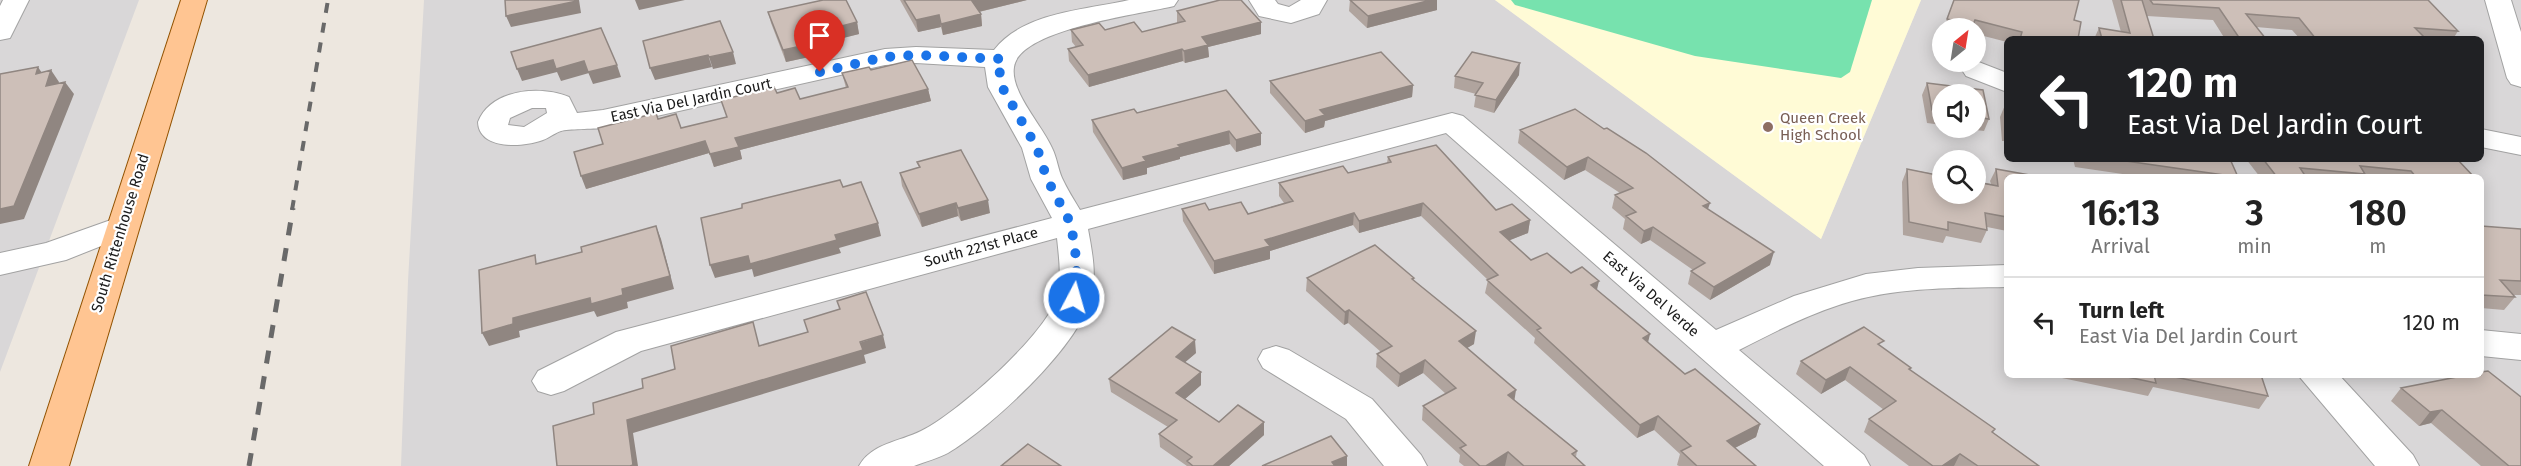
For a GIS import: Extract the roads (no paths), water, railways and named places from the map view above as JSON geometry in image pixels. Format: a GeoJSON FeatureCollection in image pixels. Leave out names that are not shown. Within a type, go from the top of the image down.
{"type":"FeatureCollection","features":[{"type":"Feature","properties":{"kind":"main road","name":"South Rittenhouse Road"},"geometry":{"type":"LineString","coordinates":[[49,466],[194,0]]}},
{"type":"Feature","properties":{"kind":"street"},"geometry":{"type":"LineString","coordinates":[[0,32],[15,0]]}},
{"type":"Feature","properties":{"kind":"street"},"geometry":{"type":"LineString","coordinates":[[879,466],[911,449],[928,455],[1031,363],[1054,336],[1074,298],[1077,264],[1071,224],[1047,179],[1037,148],[1002,87],[999,68],[1002,59],[1011,47],[1030,34],[1052,25],[1165,0]]}},
{"type":"Feature","properties":{"kind":"street"},"geometry":{"type":"LineString","coordinates":[[1262,0],[1268,10],[1291,15],[1310,9],[1314,0]]}},
{"type":"Feature","properties":{"kind":"street"},"geometry":{"type":"LineString","coordinates":[[2495,1],[2521,78]]}},
{"type":"Feature","properties":{"kind":"street","name":"East Via Del Jardin Court"},"geometry":{"type":"LineString","coordinates":[[557,121],[572,123],[603,119],[885,57],[916,55],[1002,59]]}},
{"type":"Feature","properties":{"kind":"street"},"geometry":{"type":"LineString","coordinates":[[1981,72],[2004,82]]}},
{"type":"Feature","properties":{"kind":"street","name":"South 221st Place"},"geometry":{"type":"LineString","coordinates":[[551,381],[629,341],[1452,122]]}},
{"type":"Feature","properties":{"kind":"street","name":"East Via Del Verde"},"geometry":{"type":"LineString","coordinates":[[1452,122],[1850,466]]}},
{"type":"Feature","properties":{"kind":"street"},"geometry":{"type":"LineString","coordinates":[[2484,139],[2521,146]]}},
{"type":"Feature","properties":{"kind":"street"},"geometry":{"type":"LineString","coordinates":[[0,244],[66,230],[122,226]]}},
{"type":"Feature","properties":{"kind":"street"},"geometry":{"type":"LineString","coordinates":[[0,264],[54,252],[122,226]]}},
{"type":"Feature","properties":{"kind":"street"},"geometry":{"type":"LineString","coordinates":[[1713,347],[1815,302],[1865,286],[1940,278],[2004,276]]}},
{"type":"Feature","properties":{"kind":"street"},"geometry":{"type":"LineString","coordinates":[[2484,343],[2521,347]]}},
{"type":"Feature","properties":{"kind":"street"},"geometry":{"type":"LineString","coordinates":[[1276,358],[1359,409],[1407,466]]}},
{"type":"Feature","properties":{"kind":"street"},"geometry":{"type":"LineString","coordinates":[[2319,378],[2399,466]]}},
{"type":"Feature","properties":{"kind":"railway"},"geometry":{"type":"LineString","coordinates":[[292,210],[328,0]]}},
{"type":"Feature","properties":{"kind":"railway"},"geometry":{"type":"LineString","coordinates":[[249,466],[293,208]]}},
{"type":"Feature","properties":{"kind":"place","name":"Queen Creek High School"},"geometry":{"type":"Point","coordinates":[1768,127]}}]}
